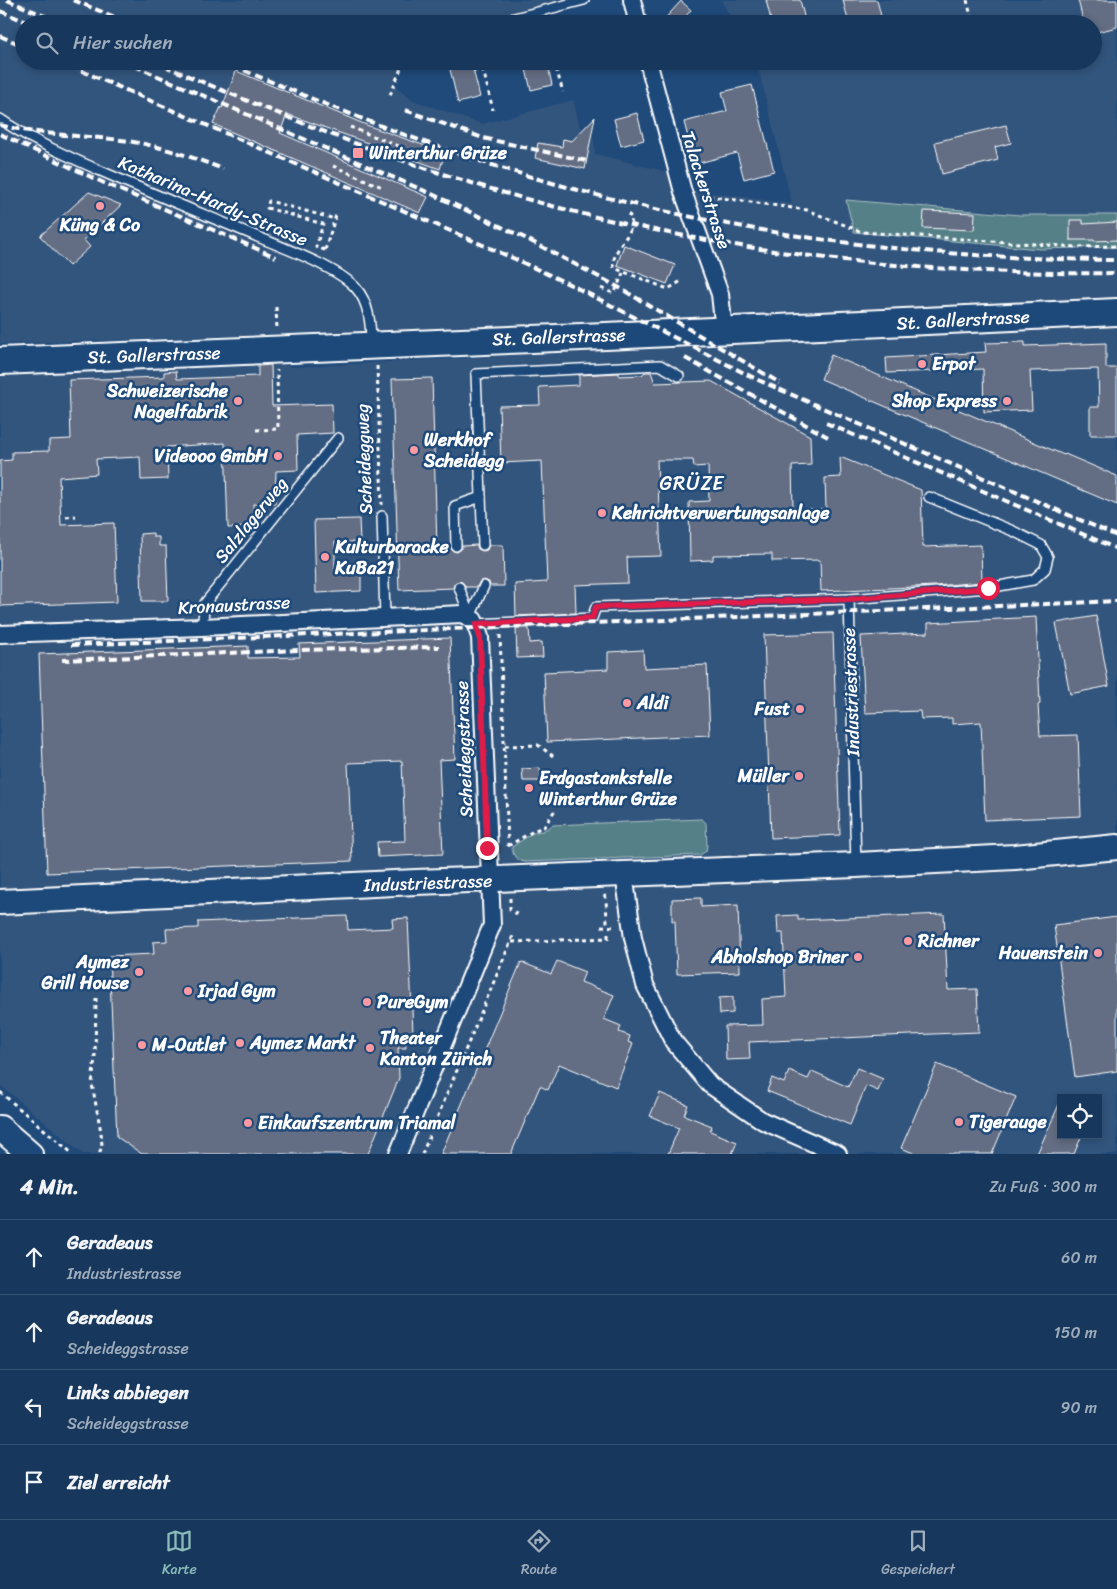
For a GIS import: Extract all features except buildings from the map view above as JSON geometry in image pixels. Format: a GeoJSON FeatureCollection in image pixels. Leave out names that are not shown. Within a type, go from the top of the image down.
{"type":"FeatureCollection","features":[{"type":"Feature","properties":{"kind":"main road","name":"St. Gallerstrasse"},"geometry":{"type":"LineString","coordinates":[[0,361],[277,342],[374,352],[724,331],[1117,312]]}},
{"type":"Feature","properties":{"kind":"street"},"geometry":{"type":"LineString","coordinates":[[632,0],[636,15]]}},
{"type":"Feature","properties":{"kind":"street","name":"Talackerstrasse"},"geometry":{"type":"LineString","coordinates":[[650,70],[683,192],[720,294],[724,331]]}},
{"type":"Feature","properties":{"kind":"street","name":"Kronaustrasse"},"geometry":{"type":"LineString","coordinates":[[0,634],[202,627],[462,614],[480,621]]}},
{"type":"Feature","properties":{"kind":"street","name":"Scheideggstrasse"},"geometry":{"type":"LineString","coordinates":[[398,1154],[492,925],[480,621]]}},
{"type":"Feature","properties":{"kind":"street","name":"Industriestrasse"},"geometry":{"type":"LineString","coordinates":[[0,902],[856,865],[1014,857],[1117,847]]}},
{"type":"Feature","properties":{"kind":"street"},"geometry":{"type":"LineString","coordinates":[[624,874],[633,938],[645,985],[673,1041],[710,1085],[763,1121],[838,1154]]}},
{"type":"Feature","properties":{"kind":"street"},"geometry":{"type":"LineString","coordinates":[[0,1128],[30,1154]]}},
{"type":"Feature","properties":{"kind":"lane"},"geometry":{"type":"LineString","coordinates":[[526,15],[584,0]]}},
{"type":"Feature","properties":{"kind":"lane","name":"Katharina-Hardy-Strasse"},"geometry":{"type":"LineString","coordinates":[[0,119],[36,142],[130,184],[295,253],[340,275],[353,285],[362,296],[369,316],[374,352]]}},
{"type":"Feature","properties":{"kind":"lane"},"geometry":{"type":"LineString","coordinates":[[483,545],[476,374],[660,365],[679,376]]}},
{"type":"Feature","properties":{"kind":"lane","name":"Salzlagerweg"},"geometry":{"type":"LineString","coordinates":[[202,627],[205,603],[338,438]]}},
{"type":"Feature","properties":{"kind":"lane"},"geometry":{"type":"LineString","coordinates":[[456,546],[455,506],[481,497]]}},
{"type":"Feature","properties":{"kind":"lane"},"geometry":{"type":"LineString","coordinates":[[484,586],[480,621],[592,618],[596,607],[849,599],[988,588],[1033,580],[1045,569],[1048,557],[1041,545],[1013,531],[929,497]]}},
{"type":"Feature","properties":{"kind":"lane","name":"Scheideggweg"},"geometry":{"type":"LineString","coordinates":[[382,516],[385,618]]}},
{"type":"Feature","properties":{"kind":"lane","name":"Scheideggstrasse"},"geometry":{"type":"LineString","coordinates":[[458,587],[480,621]]}},
{"type":"Feature","properties":{"kind":"lane","name":"Industriestrasse"},"geometry":{"type":"LineString","coordinates":[[849,599],[856,865]]}},
{"type":"Feature","properties":{"kind":"path"},"geometry":{"type":"LineString","coordinates":[[967,0],[971,15]]}},
{"type":"Feature","properties":{"kind":"path"},"geometry":{"type":"LineString","coordinates":[[390,95],[400,70]]}},
{"type":"Feature","properties":{"kind":"path"},"geometry":{"type":"LineString","coordinates":[[483,70],[493,110]]}},
{"type":"Feature","properties":{"kind":"path"},"geometry":{"type":"LineString","coordinates":[[557,70],[563,92]]}},
{"type":"Feature","properties":{"kind":"path"},"geometry":{"type":"LineString","coordinates":[[350,127],[399,146]]}},
{"type":"Feature","properties":{"kind":"path"},"geometry":{"type":"LineString","coordinates":[[333,166],[382,187]]}},
{"type":"Feature","properties":{"kind":"path"},"geometry":{"type":"LineString","coordinates":[[683,192],[807,210],[862,232],[1077,247],[1117,246]]}},
{"type":"Feature","properties":{"kind":"path"},"geometry":{"type":"LineString","coordinates":[[269,201],[335,217],[326,248],[316,247],[323,224],[268,208],[269,201]]}},
{"type":"Feature","properties":{"kind":"path"},"geometry":{"type":"LineString","coordinates":[[628,214],[632,218],[629,233],[620,242],[613,264],[614,268],[668,289],[683,280]]}},
{"type":"Feature","properties":{"kind":"path"},"geometry":{"type":"LineString","coordinates":[[601,288],[615,292],[623,273]]}},
{"type":"Feature","properties":{"kind":"path"},"geometry":{"type":"LineString","coordinates":[[256,430],[278,429],[276,307]]}},
{"type":"Feature","properties":{"kind":"path","name":"Scheideggweg"},"geometry":{"type":"LineString","coordinates":[[374,352],[382,516]]}},
{"type":"Feature","properties":{"kind":"path"},"geometry":{"type":"LineString","coordinates":[[66,517],[76,516]]}},
{"type":"Feature","properties":{"kind":"path"},"geometry":{"type":"LineString","coordinates":[[480,621],[500,634],[508,846],[544,826],[555,810]]}},
{"type":"Feature","properties":{"kind":"path"},"geometry":{"type":"LineString","coordinates":[[505,746],[538,745],[553,756]]}},
{"type":"Feature","properties":{"kind":"path"},"geometry":{"type":"LineString","coordinates":[[512,942],[608,938],[608,932]]}},
{"type":"Feature","properties":{"kind":"path"},"geometry":{"type":"LineString","coordinates":[[422,1154],[513,936]]}},
{"type":"Feature","properties":{"kind":"path"},"geometry":{"type":"LineString","coordinates":[[502,949],[508,951]]}},
{"type":"Feature","properties":{"kind":"path"},"geometry":{"type":"LineString","coordinates":[[96,998],[95,1058],[92,1084],[101,1132],[102,1146],[99,1154]]}},
{"type":"Feature","properties":{"kind":"path"},"geometry":{"type":"LineString","coordinates":[[0,1092],[73,1154]]}},
{"type":"Feature","properties":{"kind":"shaded area"},"geometry":{"type":"Polygon","coordinates":[[[0,0],[584,0],[526,15],[15,15],[15,70],[400,70],[394,85],[412,100],[482,124],[573,100],[580,127],[594,139],[595,154],[664,171],[676,169],[683,192],[694,190],[792,204],[758,70],[1102,70],[1102,15],[729,15],[721,0],[1117,0],[1117,215],[1020,215],[846,201],[1039,249],[1117,247],[1117,1154],[83,1154],[0,1085],[0,371],[271,361],[293,367],[559,353],[601,346],[371,346],[347,332],[0,344],[0,0]]]}},
{"type":"Feature","properties":{"kind":"green space"},"geometry":{"type":"Polygon","coordinates":[[[846,200],[1020,215],[1117,215],[1117,247],[1039,249],[854,232],[846,200]]]}},
{"type":"Feature","properties":{"kind":"green space"},"geometry":{"type":"Polygon","coordinates":[[[702,819],[706,823],[707,846],[706,851],[700,855],[525,862],[517,859],[512,850],[512,847],[534,832],[543,831],[553,825],[702,819]]]}},
{"type":"Feature","properties":{"kind":"railway"},"geometry":{"type":"LineString","coordinates":[[7,0],[43,15]]}},
{"type":"Feature","properties":{"kind":"railway"},"geometry":{"type":"LineString","coordinates":[[73,0],[110,15]]}},
{"type":"Feature","properties":{"kind":"railway"},"geometry":{"type":"LineString","coordinates":[[0,11],[15,17]]}},
{"type":"Feature","properties":{"kind":"railway"},"geometry":{"type":"LineString","coordinates":[[0,36],[15,42]]}},
{"type":"Feature","properties":{"kind":"railway"},"geometry":{"type":"LineString","coordinates":[[80,70],[515,259],[573,286],[758,380],[1117,536]]}},
{"type":"Feature","properties":{"kind":"railway"},"geometry":{"type":"LineString","coordinates":[[144,70],[434,195],[525,238],[618,287],[780,383]]}},
{"type":"Feature","properties":{"kind":"railway"},"geometry":{"type":"LineString","coordinates":[[174,70],[272,111],[434,171],[553,206],[633,225],[712,241],[793,254],[873,263],[1036,273],[1117,273]]}},
{"type":"Feature","properties":{"kind":"railway"},"geometry":{"type":"LineString","coordinates":[[244,70],[353,115],[452,152],[563,186],[641,206],[798,236],[877,246],[957,254],[1117,260]]}},
{"type":"Feature","properties":{"kind":"railway"},"geometry":{"type":"LineString","coordinates":[[405,110],[483,138],[587,161]]}},
{"type":"Feature","properties":{"kind":"railway"},"geometry":{"type":"LineString","coordinates":[[0,125],[16,129],[140,143],[176,152],[223,169]]}},
{"type":"Feature","properties":{"kind":"railway"},"geometry":{"type":"LineString","coordinates":[[0,134],[104,183],[276,257]]}},
{"type":"Feature","properties":{"kind":"railway"},"geometry":{"type":"LineString","coordinates":[[685,358],[828,437]]}},
{"type":"Feature","properties":{"kind":"railway"},"geometry":{"type":"LineString","coordinates":[[826,423],[1117,549]]}},
{"type":"Feature","properties":{"kind":"railway"},"geometry":{"type":"LineString","coordinates":[[71,645],[1117,601]]}},
{"type":"Feature","properties":{"kind":"railway"},"geometry":{"type":"LineString","coordinates":[[62,660],[300,650],[439,647]]}},
{"type":"Feature","properties":{"kind":"place","name":"Winterthur Grüze"},"geometry":{"type":"Point","coordinates":[358,153]}},
{"type":"Feature","properties":{"kind":"place","name":"Küng & Co"},"geometry":{"type":"Point","coordinates":[100,206]}},
{"type":"Feature","properties":{"kind":"place","name":"Erpot"},"geometry":{"type":"Point","coordinates":[922,364]}},
{"type":"Feature","properties":{"kind":"place","name":"Schweizerische Nagelfabrik"},"geometry":{"type":"Point","coordinates":[238,401]}},
{"type":"Feature","properties":{"kind":"place","name":"Shop Express"},"geometry":{"type":"Point","coordinates":[1007,401]}},
{"type":"Feature","properties":{"kind":"place","name":"Werkhof Scheidegg"},"geometry":{"type":"Point","coordinates":[414,450]}},
{"type":"Feature","properties":{"kind":"place","name":"Videooo GmbH"},"geometry":{"type":"Point","coordinates":[278,456]}},
{"type":"Feature","properties":{"kind":"place","name":"Kehrichtverwertungsanlage"},"geometry":{"type":"Point","coordinates":[602,513]}},
{"type":"Feature","properties":{"kind":"place","name":"Kulturbaracke KuBa21"},"geometry":{"type":"Point","coordinates":[325,557]}},
{"type":"Feature","properties":{"kind":"place","name":"Aldi"},"geometry":{"type":"Point","coordinates":[627,703]}},
{"type":"Feature","properties":{"kind":"place","name":"Fust"},"geometry":{"type":"Point","coordinates":[800,709]}},
{"type":"Feature","properties":{"kind":"place","name":"Müller"},"geometry":{"type":"Point","coordinates":[799,776]}},
{"type":"Feature","properties":{"kind":"place","name":"Erdgastankstelle Winterthur Grüze"},"geometry":{"type":"Point","coordinates":[529,788]}},
{"type":"Feature","properties":{"kind":"place","name":"Richner"},"geometry":{"type":"Point","coordinates":[908,941]}},
{"type":"Feature","properties":{"kind":"place","name":"Hauenstein"},"geometry":{"type":"Point","coordinates":[1098,953]}},
{"type":"Feature","properties":{"kind":"place","name":"Abholshop Briner"},"geometry":{"type":"Point","coordinates":[858,957]}},
{"type":"Feature","properties":{"kind":"place","name":"Aymez Grill House"},"geometry":{"type":"Point","coordinates":[139,972]}},
{"type":"Feature","properties":{"kind":"place","name":"Irjad Gym"},"geometry":{"type":"Point","coordinates":[188,991]}},
{"type":"Feature","properties":{"kind":"place","name":"PureGym"},"geometry":{"type":"Point","coordinates":[367,1002]}},
{"type":"Feature","properties":{"kind":"place","name":"Aymez Markt"},"geometry":{"type":"Point","coordinates":[240,1043]}},
{"type":"Feature","properties":{"kind":"place","name":"M-Outlet"},"geometry":{"type":"Point","coordinates":[142,1045]}},
{"type":"Feature","properties":{"kind":"place","name":"Theater Kanton Zürich"},"geometry":{"type":"Point","coordinates":[370,1048]}},
{"type":"Feature","properties":{"kind":"place","name":"Tigerauge"},"geometry":{"type":"Point","coordinates":[959,1122]}},
{"type":"Feature","properties":{"kind":"place","name":"Einkaufszentrum Triamal"},"geometry":{"type":"Point","coordinates":[248,1123]}},
{"type":"Feature","properties":{"kind":"district","name":"GRÜZE"},"geometry":{"type":"Point","coordinates":[692,483]}},
{"type":"Feature","properties":{"kind":"route"},"geometry":{"type":"LineString","coordinates":[[487,848],[480,637],[476,624],[592,618],[596,607],[849,599],[988,588]]}}]}
